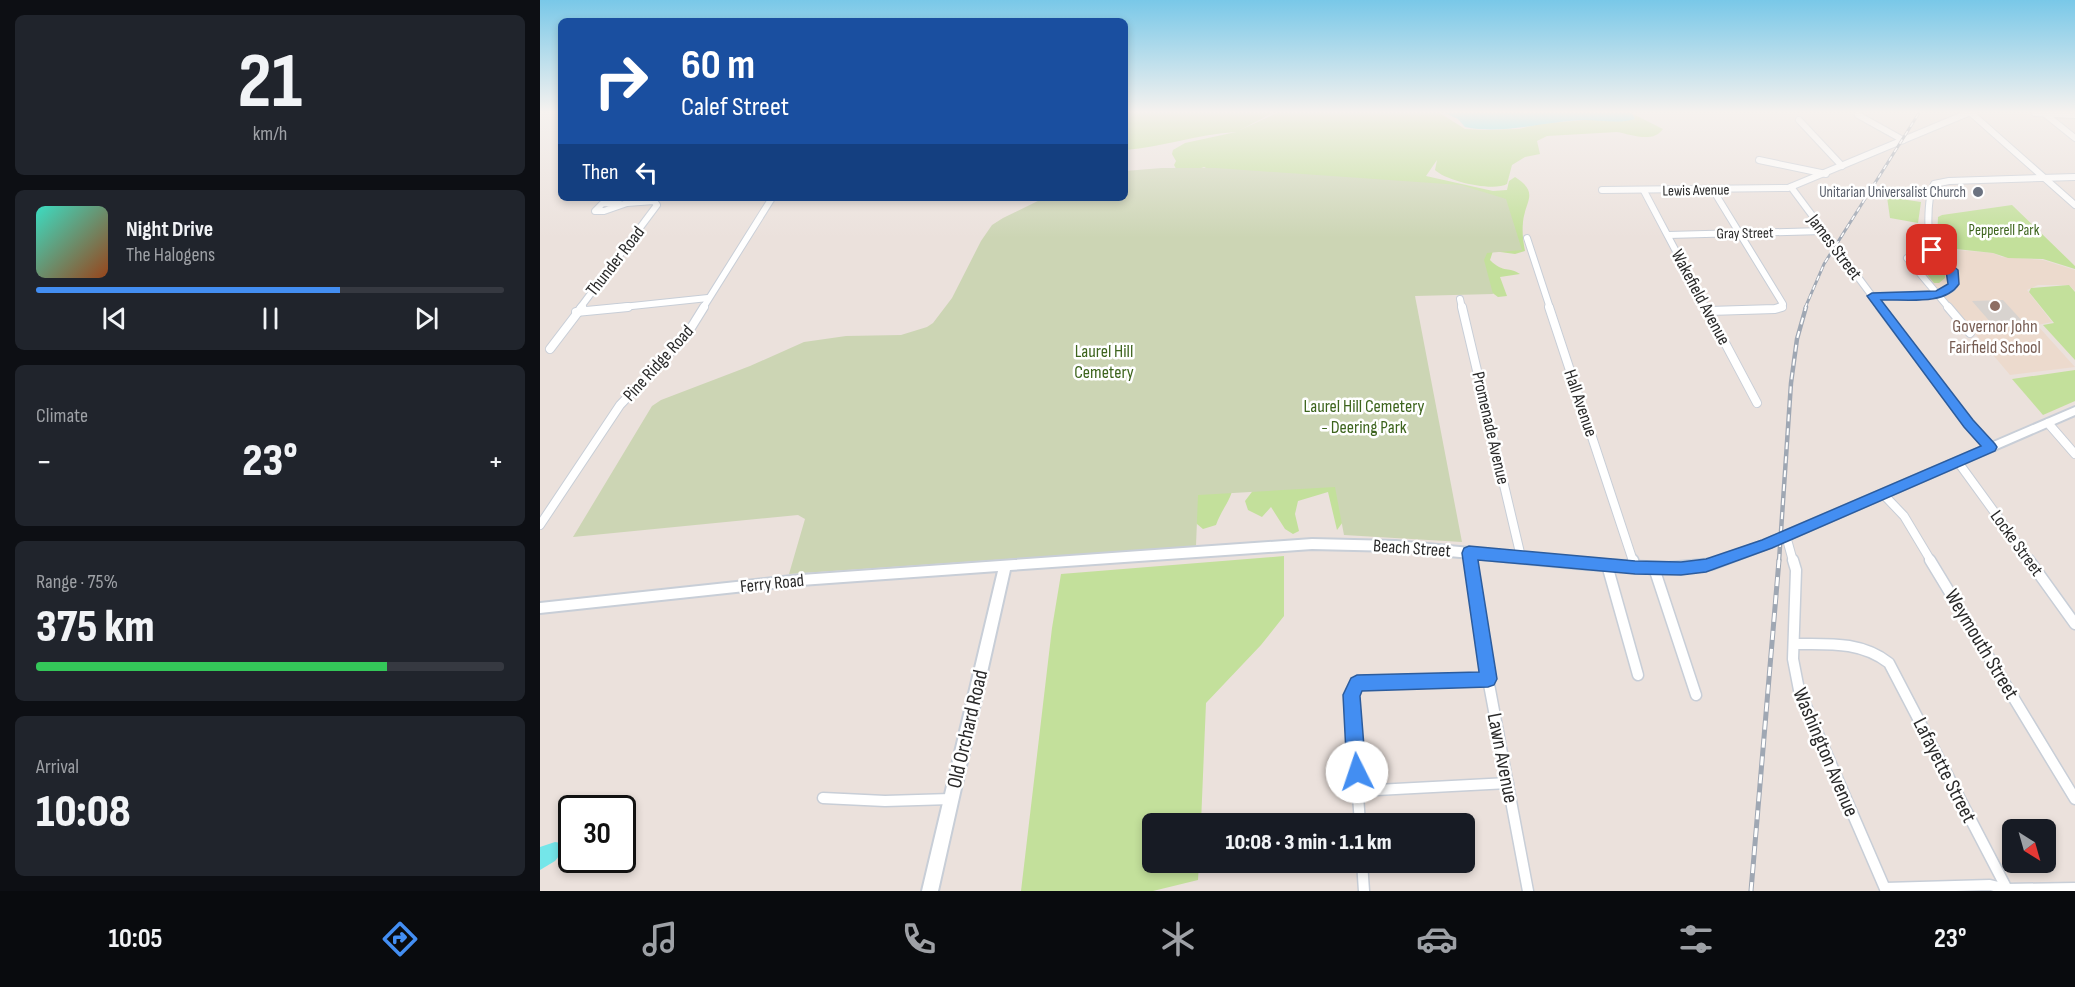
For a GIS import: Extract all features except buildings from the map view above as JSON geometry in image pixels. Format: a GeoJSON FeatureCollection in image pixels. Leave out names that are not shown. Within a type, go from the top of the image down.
{"type":"FeatureCollection","features":[{"type":"Feature","properties":{"kind":"main road","name":"Beach Street"},"geometry":{"type":"LineString","coordinates":[[1005,567],[1312,544],[1372,545],[1635,567],[1694,568],[1713,564],[1786,536],[2075,411]]}},
{"type":"Feature","properties":{"kind":"main road","name":"Ferry Road"},"geometry":{"type":"LineString","coordinates":[[540,608],[801,580],[1005,567]]}},
{"type":"Feature","properties":{"kind":"main road","name":"Old Orchard Road"},"geometry":{"type":"LineString","coordinates":[[930,891],[1005,567]]}},
{"type":"Feature","properties":{"kind":"street"},"geometry":{"type":"LineString","coordinates":[[1831,155],[1842,166]]}},
{"type":"Feature","properties":{"kind":"street","name":"Lewis Avenue"},"geometry":{"type":"LineString","coordinates":[[1602,190],[1791,187],[1869,155]]}},
{"type":"Feature","properties":{"kind":"street"},"geometry":{"type":"LineString","coordinates":[[2017,155],[2075,205]]}},
{"type":"Feature","properties":{"kind":"street"},"geometry":{"type":"LineString","coordinates":[[1759,160],[1826,174]]}},
{"type":"Feature","properties":{"kind":"street"},"geometry":{"type":"LineString","coordinates":[[1872,296],[1938,294],[1952,288],[1954,277],[1952,270],[1935,256],[1932,250],[1930,193],[1932,186],[1945,181],[2075,177]]}},
{"type":"Feature","properties":{"kind":"street","name":"James Street"},"geometry":{"type":"LineString","coordinates":[[1791,187],[1969,423],[1990,447]]}},
{"type":"Feature","properties":{"kind":"street"},"geometry":{"type":"LineString","coordinates":[[1709,311],[1782,307],[1780,297],[1713,190]]}},
{"type":"Feature","properties":{"kind":"street","name":"Wakefield Avenue"},"geometry":{"type":"LineString","coordinates":[[1644,191],[1757,404]]}},
{"type":"Feature","properties":{"kind":"street","name":"Thunder Road"},"geometry":{"type":"LineString","coordinates":[[550,349],[657,205],[651,201],[620,204]]}},
{"type":"Feature","properties":{"kind":"street","name":"Pine Ridge Road"},"geometry":{"type":"LineString","coordinates":[[540,525],[616,410],[686,336],[769,201]]}},
{"type":"Feature","properties":{"kind":"street","name":"Gray Street"},"geometry":{"type":"LineString","coordinates":[[1668,235],[1823,231]]}},
{"type":"Feature","properties":{"kind":"street","name":"Hall Avenue"},"geometry":{"type":"LineString","coordinates":[[1527,238],[1635,567]]}},
{"type":"Feature","properties":{"kind":"street"},"geometry":{"type":"LineString","coordinates":[[1907,258],[1970,333]]}},
{"type":"Feature","properties":{"kind":"street"},"geometry":{"type":"LineString","coordinates":[[576,312],[708,298]]}},
{"type":"Feature","properties":{"kind":"street","name":"Promenade Avenue"},"geometry":{"type":"LineString","coordinates":[[1460,299],[1521,557]]}},
{"type":"Feature","properties":{"kind":"street"},"geometry":{"type":"LineString","coordinates":[[2048,423],[2075,454]]}},
{"type":"Feature","properties":{"kind":"street","name":"Locke Street"},"geometry":{"type":"LineString","coordinates":[[1958,462],[2075,624]]}},
{"type":"Feature","properties":{"kind":"street","name":"Weymouth Street"},"geometry":{"type":"LineString","coordinates":[[1883,494],[1904,516],[2075,799]]}},
{"type":"Feature","properties":{"kind":"street","name":"Washington Avenue"},"geometry":{"type":"LineString","coordinates":[[1786,536],[1796,570],[1794,667],[1803,703],[1886,890]]}},
{"type":"Feature","properties":{"kind":"street","name":"Lawn Avenue"},"geometry":{"type":"LineString","coordinates":[[1469,553],[1488,679],[1528,891]]}},
{"type":"Feature","properties":{"kind":"street"},"geometry":{"type":"LineString","coordinates":[[1607,565],[1638,675]]}},
{"type":"Feature","properties":{"kind":"street"},"geometry":{"type":"LineString","coordinates":[[1654,568],[1695,695]]}},
{"type":"Feature","properties":{"kind":"street","name":"Lafayette Street"},"geometry":{"type":"LineString","coordinates":[[1794,644],[1851,646],[1876,653],[1892,667],[2008,890]]}},
{"type":"Feature","properties":{"kind":"street"},"geometry":{"type":"LineString","coordinates":[[1359,813],[1351,695],[1355,685],[1364,681],[1488,679]]}},
{"type":"Feature","properties":{"kind":"street"},"geometry":{"type":"LineString","coordinates":[[1358,791],[1508,783]]}},
{"type":"Feature","properties":{"kind":"street"},"geometry":{"type":"LineString","coordinates":[[823,798],[885,801],[951,799]]}},
{"type":"Feature","properties":{"kind":"street"},"geometry":{"type":"LineString","coordinates":[[1363,873],[1364,891]]}},
{"type":"Feature","properties":{"kind":"street"},"geometry":{"type":"LineString","coordinates":[[1886,890],[1990,885],[2008,890],[2075,888]]}},
{"type":"Feature","properties":{"kind":"shaded area","name":"Governor John Fairfield School"},"geometry":{"type":"Polygon","coordinates":[[[1923,242],[1937,242],[1956,250],[1993,253],[2002,257],[2043,260],[2075,270],[2075,291],[2069,285],[2038,285],[2027,290],[2052,322],[2037,325],[2075,367],[2010,375],[1914,261],[1929,261],[1923,242]]]}},
{"type":"Feature","properties":{"kind":"shaded area"},"geometry":{"type":"Polygon","coordinates":[[[2003,300],[2024,323],[1992,324],[1972,301],[2003,300]]]}},
{"type":"Feature","properties":{"kind":"green space"},"geometry":{"type":"Polygon","coordinates":[[[1172,155],[1537,155],[1525,157],[1512,165],[1507,184],[1500,186],[1481,186],[1449,178],[1435,170],[1437,160],[1426,176],[1493,191],[1507,190],[1509,181],[1515,177],[1523,183],[1529,193],[1523,226],[1525,251],[1515,254],[1493,251],[1490,260],[1499,267],[1520,274],[1500,277],[1507,296],[1498,297],[1483,286],[1451,211],[1335,473],[1345,519],[1337,530],[1328,492],[1298,501],[1295,514],[1299,531],[1293,534],[1285,529],[1271,507],[1262,517],[1248,510],[1245,501],[1261,480],[1234,482],[1231,494],[1216,525],[1203,529],[1191,519],[1212,171],[1204,167],[1180,176],[1174,165],[1176,161],[1172,155]]]}},
{"type":"Feature","properties":{"kind":"green space","name":"Laurel Hill Cemetery"},"geometry":{"type":"Polygon","coordinates":[[[1216,168],[1461,185],[1506,199],[1522,250],[1487,253],[1484,260],[1493,294],[1415,296],[1462,542],[1344,535],[1335,487],[1198,495],[1196,546],[789,574],[805,519],[798,515],[573,537],[652,406],[661,400],[750,366],[804,342],[846,336],[901,335],[927,327],[933,323],[952,298],[981,241],[992,225],[1038,201],[1128,201],[1128,171],[1216,168]]]}},
{"type":"Feature","properties":{"kind":"green space"},"geometry":{"type":"Polygon","coordinates":[[[1887,197],[1921,202],[1918,223],[1890,218],[1887,197]]]}},
{"type":"Feature","properties":{"kind":"green space","name":"Pepperell Park"},"geometry":{"type":"Polygon","coordinates":[[[2012,205],[2075,266],[2075,269],[2043,259],[2008,258],[1993,253],[1956,249],[1937,240],[1938,217],[1942,215],[2012,205]]]}},
{"type":"Feature","properties":{"kind":"green space"},"geometry":{"type":"Polygon","coordinates":[[[1917,262],[1936,262],[1945,272],[1945,278],[1939,283],[1934,283],[1917,262]]]}},
{"type":"Feature","properties":{"kind":"green space","name":"Pepperell Park"},"geometry":{"type":"Polygon","coordinates":[[[2069,285],[2075,292],[2075,360],[2043,325],[2054,323],[2029,292],[2031,288],[2069,285]]]}},
{"type":"Feature","properties":{"kind":"green space"},"geometry":{"type":"Polygon","coordinates":[[[2075,370],[2075,401],[2043,415],[2012,379],[2075,370]]]}},
{"type":"Feature","properties":{"kind":"green space"},"geometry":{"type":"Polygon","coordinates":[[[1284,556],[1284,616],[1261,645],[1206,703],[1201,813],[1142,813],[1142,873],[1198,873],[1198,880],[1153,891],[1021,891],[1052,628],[1061,574],[1284,556]]]}},
{"type":"Feature","properties":{"kind":"water"},"geometry":{"type":"Polygon","coordinates":[[[558,842],[558,857],[540,870],[540,847],[558,842]]]}},
{"type":"Feature","properties":{"kind":"railway"},"geometry":{"type":"LineString","coordinates":[[1805,308],[1824,264],[1893,155]]}},
{"type":"Feature","properties":{"kind":"railway"},"geometry":{"type":"LineString","coordinates":[[1779,561],[1791,383],[1797,339],[1806,307]]}},
{"type":"Feature","properties":{"kind":"railway"},"geometry":{"type":"LineString","coordinates":[[1751,891],[1779,560]]}},
{"type":"Feature","properties":{"kind":"place","name":"Unitarian Universalist Church"},"geometry":{"type":"Point","coordinates":[1978,192]}},
{"type":"Feature","properties":{"kind":"place","name":"Governor John Fairfield School"},"geometry":{"type":"Point","coordinates":[1995,306]}},
{"type":"Feature","properties":{"kind":"route"},"geometry":{"type":"LineString","coordinates":[[1357,772],[1351,695],[1357,683],[1488,679],[1469,553],[1635,567],[1694,568],[1706,566],[1767,544],[1990,447],[1946,395],[1872,296],[1938,294],[1950,290],[1954,284],[1952,270],[1935,256],[1932,250]]}},
{"type":"Feature","properties":{"kind":"park label","name":"Laurel Hill Cemetery - Deering Park"},"geometry":{"type":"Point","coordinates":[1364,416]}}]}
